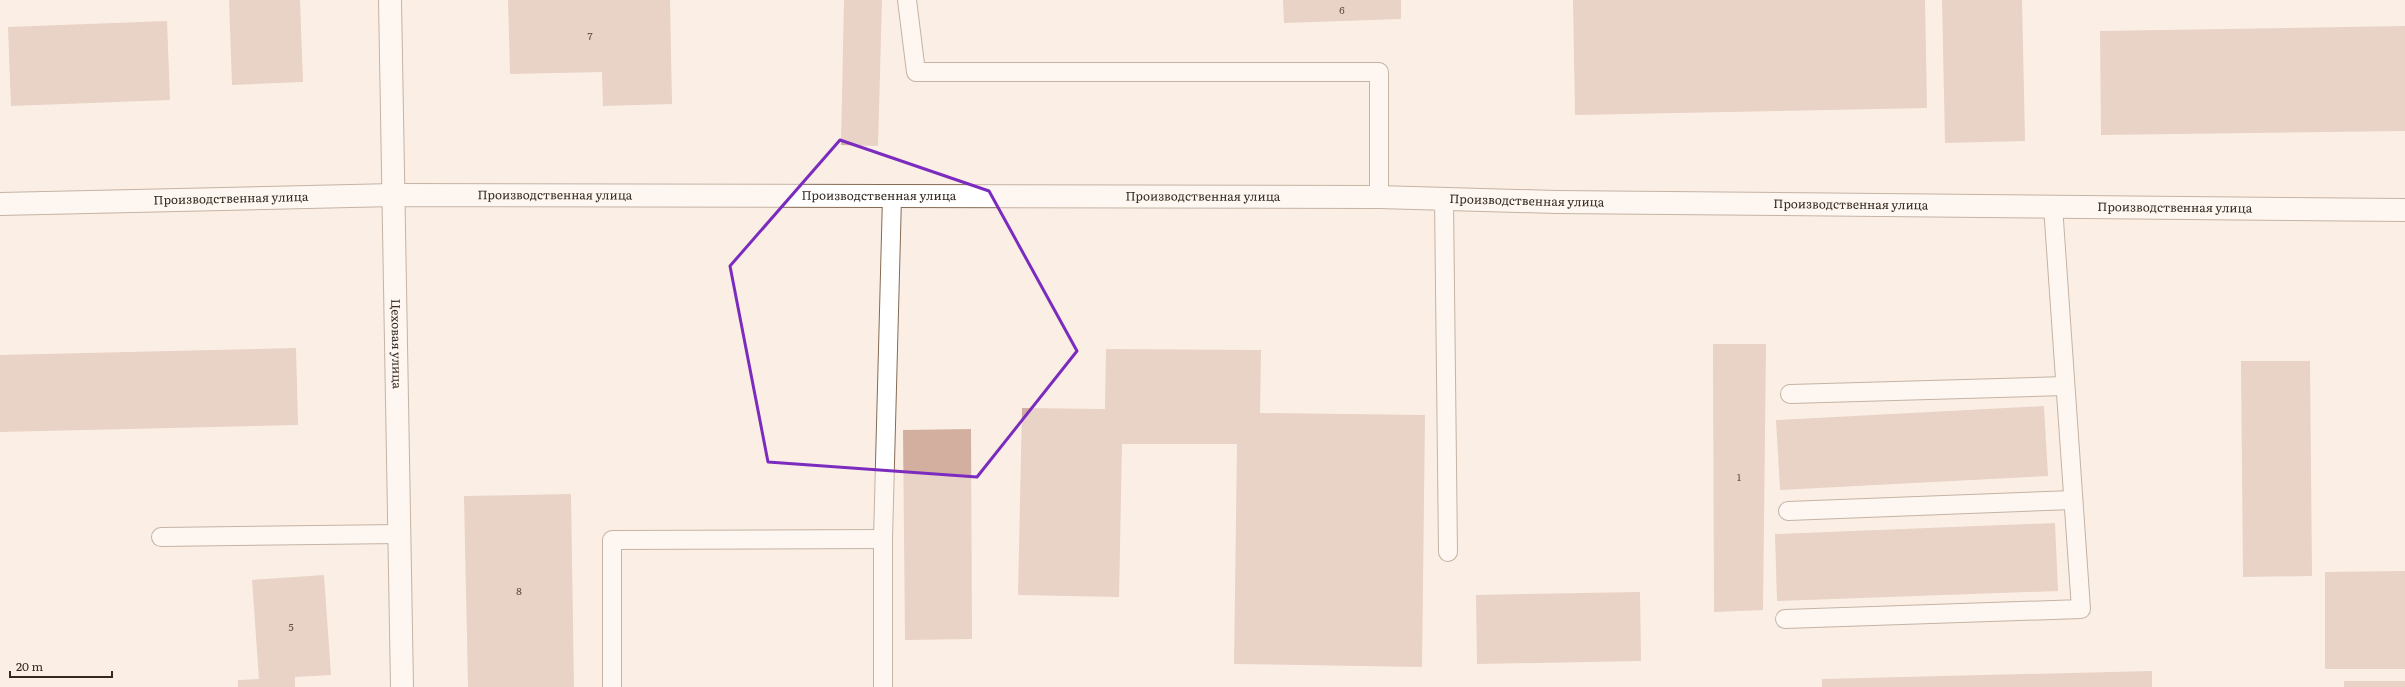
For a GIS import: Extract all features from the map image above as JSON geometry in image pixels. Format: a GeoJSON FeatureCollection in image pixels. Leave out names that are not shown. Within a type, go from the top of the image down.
{"type":"FeatureCollection","features":[{"type":"Feature","properties":{"kind":"street","name":"Цеховая улица"},"geometry":{"type":"LineString","coordinates":[[390,0],[402,687]]}},
{"type":"Feature","properties":{"kind":"street","name":"Производственная улица"},"geometry":{"type":"LineString","coordinates":[[0,204],[394,195],[1379,198],[2405,210]]}},
{"type":"Feature","properties":{"kind":"lane"},"geometry":{"type":"LineString","coordinates":[[907,0],[916,72],[1379,72],[1379,198]]}},
{"type":"Feature","properties":{"kind":"lane"},"geometry":{"type":"LineString","coordinates":[[883,687],[883,539],[892,197]]}},
{"type":"Feature","properties":{"kind":"lane"},"geometry":{"type":"LineString","coordinates":[[1444,199],[1448,552]]}},
{"type":"Feature","properties":{"kind":"lane"},"geometry":{"type":"LineString","coordinates":[[1785,618],[2081,609],[2053,206]]}},
{"type":"Feature","properties":{"kind":"lane"},"geometry":{"type":"LineString","coordinates":[[1790,394],[2065,386]]}},
{"type":"Feature","properties":{"kind":"lane"},"geometry":{"type":"LineString","coordinates":[[1788,511],[2073,500]]}},
{"type":"Feature","properties":{"kind":"lane"},"geometry":{"type":"LineString","coordinates":[[161,537],[399,534]]}},
{"type":"Feature","properties":{"kind":"lane"},"geometry":{"type":"LineString","coordinates":[[612,687],[612,540],[883,539]]}},
{"type":"Feature","properties":{"kind":"highlighted area"},"geometry":{"type":"Polygon","coordinates":[[[840,140],[989,191],[1077,351],[977,477],[768,462],[730,266],[840,140]]]}},
{"type":"Feature","properties":{"kind":"building"},"geometry":{"type":"Polygon","coordinates":[[[229,0],[300,0],[303,82],[232,85],[229,0]]]}},
{"type":"Feature","properties":{"kind":"building"},"geometry":{"type":"Polygon","coordinates":[[[508,0],[670,0],[672,104],[603,106],[602,72],[510,74],[508,0]]]}},
{"type":"Feature","properties":{"kind":"building"},"geometry":{"type":"Polygon","coordinates":[[[844,0],[882,0],[878,146],[841,145],[844,0]]]}},
{"type":"Feature","properties":{"kind":"building"},"geometry":{"type":"Polygon","coordinates":[[[1283,0],[1401,0],[1401,19],[1284,23],[1283,0]]]}},
{"type":"Feature","properties":{"kind":"building"},"geometry":{"type":"Polygon","coordinates":[[[1573,0],[1925,0],[1927,108],[1575,115],[1573,0]]]}},
{"type":"Feature","properties":{"kind":"building"},"geometry":{"type":"Polygon","coordinates":[[[1942,0],[2022,0],[2025,141],[1945,143],[1942,0]]]}},
{"type":"Feature","properties":{"kind":"building"},"geometry":{"type":"Polygon","coordinates":[[[167,21],[170,100],[11,106],[8,27],[167,21]]]}},
{"type":"Feature","properties":{"kind":"building"},"geometry":{"type":"Polygon","coordinates":[[[2405,26],[2405,131],[2101,135],[2100,31],[2405,26]]]}},
{"type":"Feature","properties":{"kind":"building"},"geometry":{"type":"Polygon","coordinates":[[[1713,344],[1766,344],[1763,610],[1714,612],[1713,344]]]}},
{"type":"Feature","properties":{"kind":"building"},"geometry":{"type":"Polygon","coordinates":[[[296,348],[298,425],[0,432],[0,355],[296,348]]]}},
{"type":"Feature","properties":{"kind":"building"},"geometry":{"type":"Polygon","coordinates":[[[1106,349],[1261,350],[1260,413],[1425,415],[1422,667],[1234,664],[1237,444],[1122,444],[1119,597],[1018,595],[1022,408],[1105,409],[1106,349]]]}},
{"type":"Feature","properties":{"kind":"building"},"geometry":{"type":"Polygon","coordinates":[[[2241,361],[2310,361],[2312,576],[2243,577],[2241,361]]]}},
{"type":"Feature","properties":{"kind":"building"},"geometry":{"type":"Polygon","coordinates":[[[2044,406],[2048,476],[1780,490],[1776,420],[2044,406]]]}},
{"type":"Feature","properties":{"kind":"building"},"geometry":{"type":"Polygon","coordinates":[[[971,429],[972,639],[905,640],[903,430],[971,429]]]}},
{"type":"Feature","properties":{"kind":"building"},"geometry":{"type":"Polygon","coordinates":[[[571,494],[574,687],[468,687],[464,496],[571,494]]]}},
{"type":"Feature","properties":{"kind":"building"},"geometry":{"type":"Polygon","coordinates":[[[2055,523],[2058,591],[1777,601],[1775,534],[2055,523]]]}},
{"type":"Feature","properties":{"kind":"building"},"geometry":{"type":"Polygon","coordinates":[[[2405,571],[2405,669],[2325,669],[2325,572],[2405,571]]]}},
{"type":"Feature","properties":{"kind":"building"},"geometry":{"type":"Polygon","coordinates":[[[324,575],[331,675],[295,677],[295,687],[238,687],[238,680],[259,679],[252,580],[324,575]]]}},
{"type":"Feature","properties":{"kind":"building"},"geometry":{"type":"Polygon","coordinates":[[[1640,592],[1641,661],[1477,664],[1476,595],[1640,592]]]}},
{"type":"Feature","properties":{"kind":"building"},"geometry":{"type":"Polygon","coordinates":[[[2152,671],[2152,687],[1822,687],[1822,679],[2152,671]]]}},
{"type":"Feature","properties":{"kind":"building"},"geometry":{"type":"Polygon","coordinates":[[[2344,681],[2405,681],[2405,687],[2344,687],[2344,681]]]}}]}
